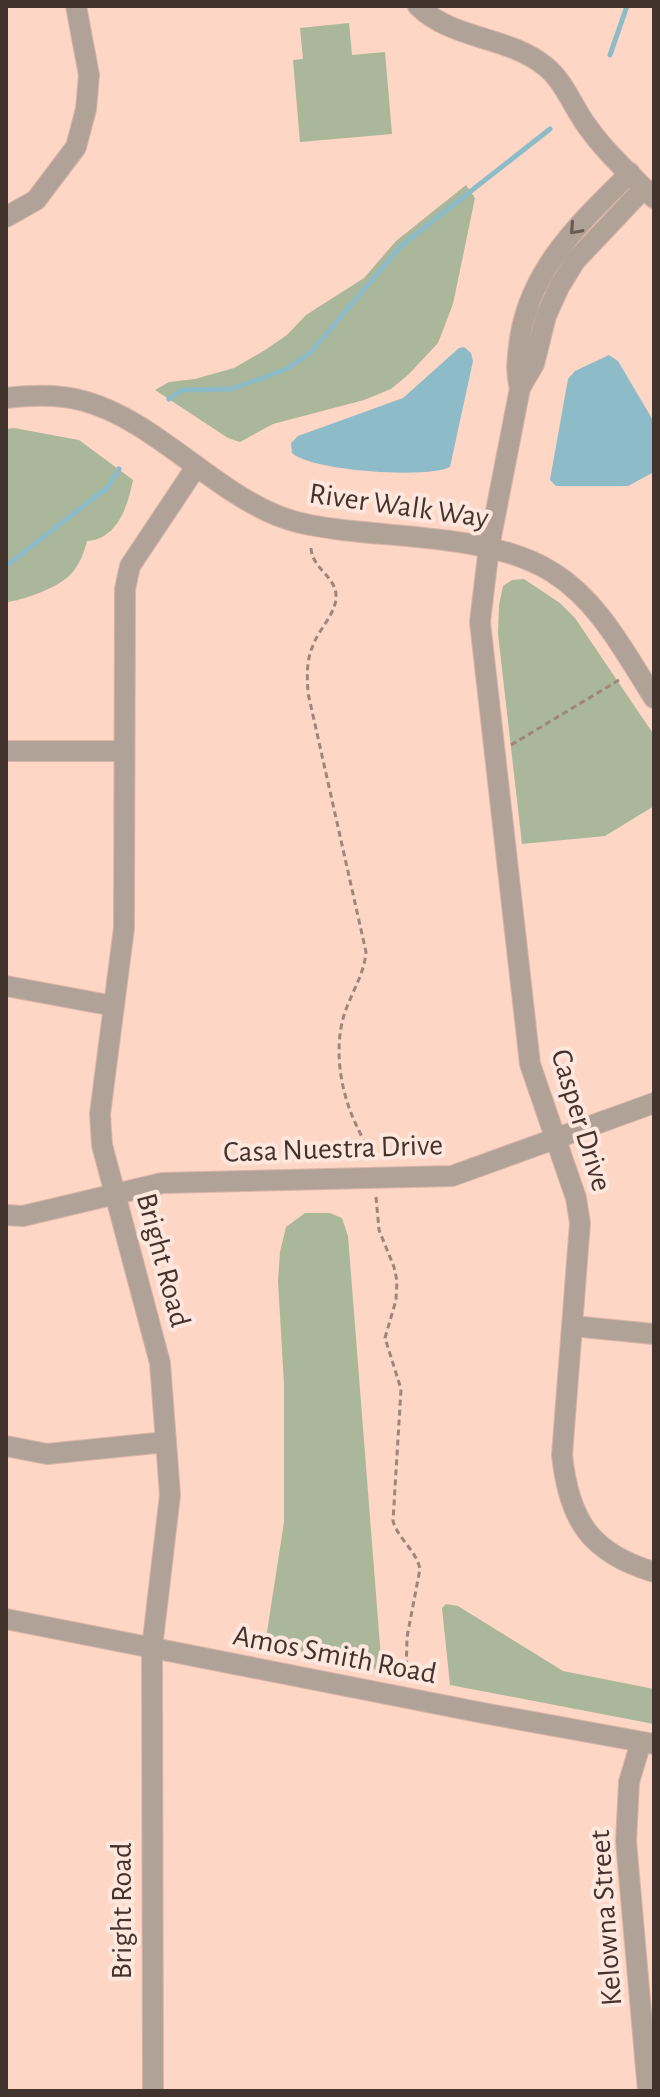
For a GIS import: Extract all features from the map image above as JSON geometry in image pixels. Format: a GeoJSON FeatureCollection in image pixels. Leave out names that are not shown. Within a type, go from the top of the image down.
{"type":"FeatureCollection","features":[{"type":"Feature","properties":{"kind":"street"},"geometry":{"type":"LineString","coordinates":[[6,217],[36,200],[76,147],[86,109],[89,75],[76,6]]}},
{"type":"Feature","properties":{"kind":"street"},"geometry":{"type":"LineString","coordinates":[[418,6],[441,23],[517,51],[547,67],[600,143],[643,186]]}},
{"type":"Feature","properties":{"kind":"street","name":"Casper Drive"},"geometry":{"type":"LineString","coordinates":[[643,186],[575,261],[532,328],[534,364],[520,388],[489,547],[480,622],[530,1064],[576,1198],[580,1223],[562,1455],[565,1491],[579,1522],[598,1544],[626,1564],[654,1572]]}},
{"type":"Feature","properties":{"kind":"street","name":"River Walk Way"},"geometry":{"type":"LineString","coordinates":[[6,398],[51,396],[83,400],[132,423],[259,507],[301,524],[489,547],[528,559],[553,572],[595,609],[654,698]]}},
{"type":"Feature","properties":{"kind":"street","name":"Bright Road"},"geometry":{"type":"LineString","coordinates":[[153,2091],[152,1648],[170,1495],[160,1363],[102,1145],[100,1114],[124,928],[125,589],[130,566],[196,467]]}},
{"type":"Feature","properties":{"kind":"street"},"geometry":{"type":"LineString","coordinates":[[6,751],[124,751]]}},
{"type":"Feature","properties":{"kind":"street"},"geometry":{"type":"LineString","coordinates":[[6,986],[114,1006]]}},
{"type":"Feature","properties":{"kind":"street","name":"Casa Nuestra Drive"},"geometry":{"type":"LineString","coordinates":[[6,1215],[23,1216],[162,1183],[452,1176],[654,1103]]}},
{"type":"Feature","properties":{"kind":"street"},"geometry":{"type":"LineString","coordinates":[[572,1326],[654,1334]]}},
{"type":"Feature","properties":{"kind":"street"},"geometry":{"type":"LineString","coordinates":[[6,1446],[47,1454],[166,1442]]}},
{"type":"Feature","properties":{"kind":"street","name":"Amos Smith Road"},"geometry":{"type":"LineString","coordinates":[[6,1619],[648,1743]]}},
{"type":"Feature","properties":{"kind":"street","name":"Kelowna Street"},"geometry":{"type":"LineString","coordinates":[[648,1743],[629,1782],[626,1841],[648,2091]]}},
{"type":"Feature","properties":{"kind":"path"},"geometry":{"type":"LineString","coordinates":[[311,548],[314,562],[332,582],[337,595],[335,607],[309,655],[308,693],[366,952],[365,963],[341,1027],[340,1066],[350,1111],[371,1163]]}},
{"type":"Feature","properties":{"kind":"path"},"geometry":{"type":"LineString","coordinates":[[511,745],[619,680]]}},
{"type":"Feature","properties":{"kind":"path"},"geometry":{"type":"LineString","coordinates":[[376,1197],[379,1230],[397,1281],[396,1300],[385,1338],[401,1389],[393,1521],[420,1569],[407,1637],[406,1676]]}},
{"type":"Feature","properties":{"kind":"green space"},"geometry":{"type":"Polygon","coordinates":[[[349,23],[352,55],[385,52],[392,134],[300,142],[293,60],[303,59],[300,28],[349,23]]]}},
{"type":"Feature","properties":{"kind":"green space"},"geometry":{"type":"Polygon","coordinates":[[[466,185],[475,198],[453,304],[438,343],[391,389],[364,400],[273,424],[240,442],[228,438],[155,390],[169,382],[195,379],[234,368],[265,350],[287,335],[306,315],[364,278],[396,241],[466,185]]]}},
{"type":"Feature","properties":{"kind":"green space"},"geometry":{"type":"Polygon","coordinates":[[[6,429],[79,440],[133,480],[120,519],[107,534],[87,541],[81,559],[70,575],[40,593],[6,602],[6,429]]]}},
{"type":"Feature","properties":{"kind":"green space"},"geometry":{"type":"Polygon","coordinates":[[[524,579],[560,603],[575,618],[654,735],[654,806],[605,836],[522,844],[498,634],[503,586],[512,580],[524,579]]]}},
{"type":"Feature","properties":{"kind":"green space"},"geometry":{"type":"Polygon","coordinates":[[[305,1213],[330,1213],[342,1218],[348,1236],[382,1671],[265,1645],[284,1522],[284,1384],[278,1281],[280,1252],[286,1227],[305,1213]]]}},
{"type":"Feature","properties":{"kind":"green space"},"geometry":{"type":"Polygon","coordinates":[[[446,1604],[458,1606],[563,1671],[654,1689],[654,1724],[450,1685],[442,1608],[446,1604]]]}},
{"type":"Feature","properties":{"kind":"water"},"geometry":{"type":"Polygon","coordinates":[[[464,347],[471,353],[473,361],[450,467],[438,471],[395,473],[345,469],[303,459],[292,453],[291,443],[298,436],[403,398],[459,348],[464,347]]]}},
{"type":"Feature","properties":{"kind":"water"},"geometry":{"type":"Polygon","coordinates":[[[609,355],[618,361],[654,422],[654,472],[628,486],[556,486],[550,480],[568,379],[575,371],[609,355]]]}},
{"type":"Feature","properties":{"kind":"waterway"},"geometry":{"type":"LineString","coordinates":[[610,55],[627,6]]}},
{"type":"Feature","properties":{"kind":"waterway"},"geometry":{"type":"LineString","coordinates":[[169,399],[182,390],[231,389],[287,369],[311,352],[401,246],[550,129]]}},
{"type":"Feature","properties":{"kind":"waterway"},"geometry":{"type":"LineString","coordinates":[[6,566],[108,487],[119,469]]}}]}
